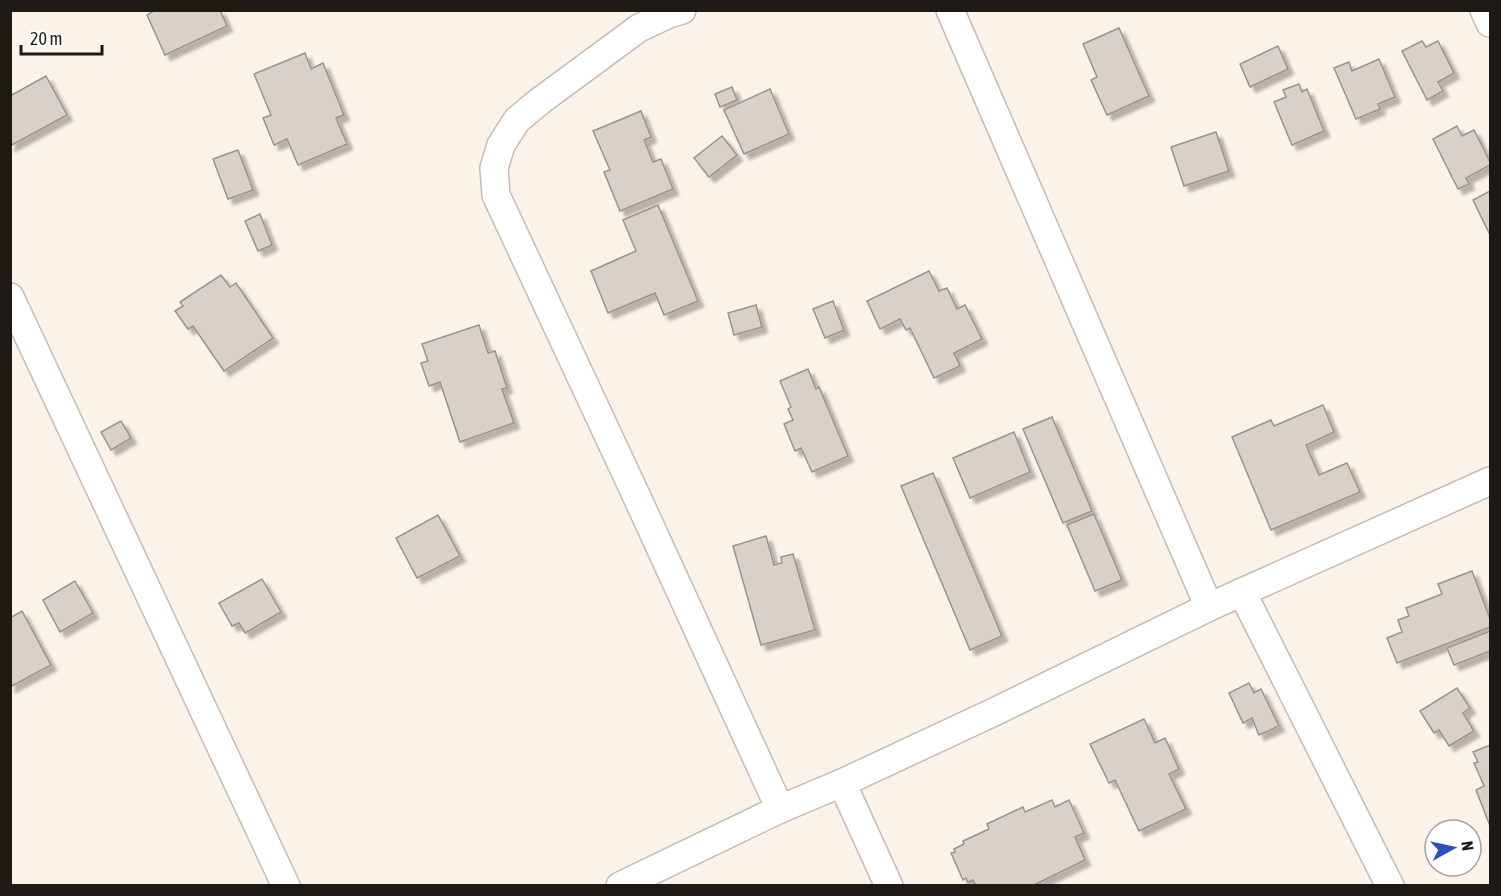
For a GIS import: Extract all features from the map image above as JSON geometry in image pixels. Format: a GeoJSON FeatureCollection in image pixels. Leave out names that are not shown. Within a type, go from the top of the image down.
{"type":"FeatureCollection","features":[{"type":"Feature","properties":{"kind":"street"},"geometry":{"type":"LineString","coordinates":[[682,10],[639,28],[517,120],[501,145],[494,168],[496,195],[780,809]]}},
{"type":"Feature","properties":{"kind":"street"},"geometry":{"type":"LineString","coordinates":[[950,10],[1209,607]]}},
{"type":"Feature","properties":{"kind":"street"},"geometry":{"type":"LineString","coordinates":[[1484,10],[1491,23]]}},
{"type":"Feature","properties":{"kind":"street"},"geometry":{"type":"LineString","coordinates":[[10,297],[285,885]]}},
{"type":"Feature","properties":{"kind":"street"},"geometry":{"type":"LineString","coordinates":[[620,885],[780,809],[842,783],[994,712],[1209,607],[1491,481]]}},
{"type":"Feature","properties":{"kind":"street"},"geometry":{"type":"LineString","coordinates":[[1242,592],[1390,885]]}},
{"type":"Feature","properties":{"kind":"street"},"geometry":{"type":"LineString","coordinates":[[842,783],[889,885]]}},
{"type":"Feature","properties":{"kind":"building"},"geometry":{"type":"Polygon","coordinates":[[[155,10],[220,10],[227,26],[165,55],[147,15],[155,10]]]}},
{"type":"Feature","properties":{"kind":"building"},"geometry":{"type":"Polygon","coordinates":[[[1119,28],[1149,96],[1107,115],[1091,80],[1097,77],[1083,44],[1119,28]]]}},
{"type":"Feature","properties":{"kind":"building"},"geometry":{"type":"Polygon","coordinates":[[[1422,41],[1426,47],[1438,41],[1454,73],[1438,82],[1443,91],[1427,100],[1402,51],[1422,41]]]}},
{"type":"Feature","properties":{"kind":"building"},"geometry":{"type":"Polygon","coordinates":[[[1278,46],[1288,69],[1250,87],[1240,64],[1278,46]]]}},
{"type":"Feature","properties":{"kind":"building"},"geometry":{"type":"Polygon","coordinates":[[[305,53],[311,69],[323,63],[344,115],[336,118],[347,144],[298,165],[287,139],[274,145],[263,118],[271,115],[254,74],[305,53]]]}},
{"type":"Feature","properties":{"kind":"building"},"geometry":{"type":"Polygon","coordinates":[[[1379,59],[1395,97],[1378,104],[1380,109],[1356,119],[1334,68],[1349,62],[1352,71],[1379,59]]]}},
{"type":"Feature","properties":{"kind":"building"},"geometry":{"type":"Polygon","coordinates":[[[46,76],[67,115],[10,146],[10,96],[46,76]]]}},
{"type":"Feature","properties":{"kind":"building"},"geometry":{"type":"Polygon","coordinates":[[[1299,84],[1302,92],[1307,89],[1324,131],[1292,145],[1274,102],[1286,97],[1283,90],[1299,84]]]}},
{"type":"Feature","properties":{"kind":"building"},"geometry":{"type":"Polygon","coordinates":[[[732,87],[737,100],[720,107],[715,94],[732,87]]]}},
{"type":"Feature","properties":{"kind":"building"},"geometry":{"type":"Polygon","coordinates":[[[770,89],[789,134],[744,154],[724,110],[770,89]]]}},
{"type":"Feature","properties":{"kind":"building"},"geometry":{"type":"Polygon","coordinates":[[[641,111],[651,137],[644,140],[653,162],[661,159],[673,189],[620,211],[604,172],[610,170],[593,131],[641,111]]]}},
{"type":"Feature","properties":{"kind":"building"},"geometry":{"type":"Polygon","coordinates":[[[1457,126],[1462,136],[1474,130],[1490,162],[1490,165],[1466,178],[1469,184],[1458,189],[1433,139],[1457,126]]]}},
{"type":"Feature","properties":{"kind":"building"},"geometry":{"type":"Polygon","coordinates":[[[1216,132],[1229,171],[1184,186],[1171,147],[1216,132]]]}},
{"type":"Feature","properties":{"kind":"building"},"geometry":{"type":"Polygon","coordinates":[[[722,136],[737,155],[709,177],[694,158],[722,136]]]}},
{"type":"Feature","properties":{"kind":"building"},"geometry":{"type":"Polygon","coordinates":[[[238,150],[253,190],[228,199],[213,159],[238,150]]]}},
{"type":"Feature","properties":{"kind":"building"},"geometry":{"type":"Polygon","coordinates":[[[1490,191],[1490,235],[1473,200],[1490,191]]]}},
{"type":"Feature","properties":{"kind":"building"},"geometry":{"type":"Polygon","coordinates":[[[658,205],[698,301],[664,315],[655,293],[608,313],[591,271],[636,251],[623,220],[658,205]]]}},
{"type":"Feature","properties":{"kind":"building"},"geometry":{"type":"Polygon","coordinates":[[[260,214],[272,245],[258,251],[245,221],[260,214]]]}},
{"type":"Feature","properties":{"kind":"building"},"geometry":{"type":"Polygon","coordinates":[[[929,271],[939,291],[947,288],[957,309],[965,305],[982,339],[954,353],[960,366],[934,378],[910,328],[906,330],[900,319],[880,329],[867,301],[929,271]]]}},
{"type":"Feature","properties":{"kind":"building"},"geometry":{"type":"Polygon","coordinates":[[[221,275],[230,287],[236,283],[273,338],[224,371],[193,326],[188,329],[175,311],[183,306],[180,302],[221,275]]]}},
{"type":"Feature","properties":{"kind":"building"},"geometry":{"type":"Polygon","coordinates":[[[833,301],[844,330],[825,338],[813,309],[833,301]]]}},
{"type":"Feature","properties":{"kind":"building"},"geometry":{"type":"Polygon","coordinates":[[[756,305],[762,327],[734,335],[728,313],[756,305]]]}},
{"type":"Feature","properties":{"kind":"building"},"geometry":{"type":"Polygon","coordinates":[[[479,325],[488,353],[495,351],[507,388],[502,389],[514,423],[460,442],[440,382],[429,386],[421,363],[428,361],[422,344],[479,325]]]}},
{"type":"Feature","properties":{"kind":"building"},"geometry":{"type":"Polygon","coordinates":[[[808,369],[816,389],[819,387],[848,456],[812,472],[801,448],[795,451],[784,424],[793,420],[788,409],[791,407],[780,381],[808,369]]]}},
{"type":"Feature","properties":{"kind":"building"},"geometry":{"type":"Polygon","coordinates":[[[1323,405],[1334,432],[1306,445],[1319,475],[1347,463],[1360,492],[1271,530],[1232,437],[1271,420],[1274,426],[1323,405]]]}},
{"type":"Feature","properties":{"kind":"building"},"geometry":{"type":"Polygon","coordinates":[[[1052,417],[1092,511],[1063,523],[1023,429],[1052,417]]]}},
{"type":"Feature","properties":{"kind":"building"},"geometry":{"type":"Polygon","coordinates":[[[121,421],[131,438],[111,450],[101,432],[121,421]]]}},
{"type":"Feature","properties":{"kind":"building"},"geometry":{"type":"Polygon","coordinates":[[[1014,432],[1030,472],[970,498],[953,458],[1014,432]]]}},
{"type":"Feature","properties":{"kind":"building"},"geometry":{"type":"Polygon","coordinates":[[[933,473],[1002,636],[970,650],[901,486],[933,473]]]}},
{"type":"Feature","properties":{"kind":"building"},"geometry":{"type":"Polygon","coordinates":[[[1094,514],[1122,580],[1095,591],[1067,525],[1094,514]]]}},
{"type":"Feature","properties":{"kind":"building"},"geometry":{"type":"Polygon","coordinates":[[[438,515],[460,556],[417,578],[396,538],[438,515]]]}},
{"type":"Feature","properties":{"kind":"building"},"geometry":{"type":"Polygon","coordinates":[[[766,536],[774,565],[782,563],[781,557],[793,554],[815,630],[761,645],[733,546],[766,536]]]}},
{"type":"Feature","properties":{"kind":"building"},"geometry":{"type":"Polygon","coordinates":[[[1472,571],[1490,619],[1490,627],[1397,663],[1387,638],[1402,632],[1398,620],[1409,616],[1406,608],[1442,594],[1438,584],[1472,571]]]}},
{"type":"Feature","properties":{"kind":"building"},"geometry":{"type":"Polygon","coordinates":[[[262,579],[281,612],[245,633],[239,623],[232,626],[219,603],[262,579]]]}},
{"type":"Feature","properties":{"kind":"building"},"geometry":{"type":"Polygon","coordinates":[[[75,581],[93,613],[60,632],[43,600],[75,581]]]}},
{"type":"Feature","properties":{"kind":"building"},"geometry":{"type":"Polygon","coordinates":[[[22,611],[51,665],[10,687],[10,618],[22,611]]]}},
{"type":"Feature","properties":{"kind":"building"},"geometry":{"type":"Polygon","coordinates":[[[1490,631],[1490,651],[1454,665],[1447,648],[1490,631]]]}},
{"type":"Feature","properties":{"kind":"building"},"geometry":{"type":"Polygon","coordinates":[[[1249,683],[1254,693],[1261,689],[1279,726],[1259,735],[1252,718],[1243,723],[1229,693],[1249,683]]]}},
{"type":"Feature","properties":{"kind":"building"},"geometry":{"type":"Polygon","coordinates":[[[1457,688],[1470,708],[1463,713],[1474,731],[1449,746],[1439,730],[1434,733],[1420,711],[1457,688]]]}},
{"type":"Feature","properties":{"kind":"building"},"geometry":{"type":"Polygon","coordinates":[[[1144,719],[1155,743],[1165,738],[1179,769],[1169,774],[1186,809],[1139,831],[1115,780],[1109,783],[1090,744],[1144,719]]]}},
{"type":"Feature","properties":{"kind":"building"},"geometry":{"type":"Polygon","coordinates":[[[1490,745],[1490,826],[1476,790],[1484,786],[1474,763],[1478,762],[1473,752],[1490,745]]]}},
{"type":"Feature","properties":{"kind":"building"},"geometry":{"type":"Polygon","coordinates":[[[1052,800],[1055,807],[1069,800],[1084,833],[1075,837],[1085,860],[1032,886],[976,886],[973,880],[968,882],[966,878],[963,880],[951,853],[955,852],[954,849],[964,844],[963,841],[989,829],[987,824],[1023,807],[1025,812],[1052,800]]]}}]}
